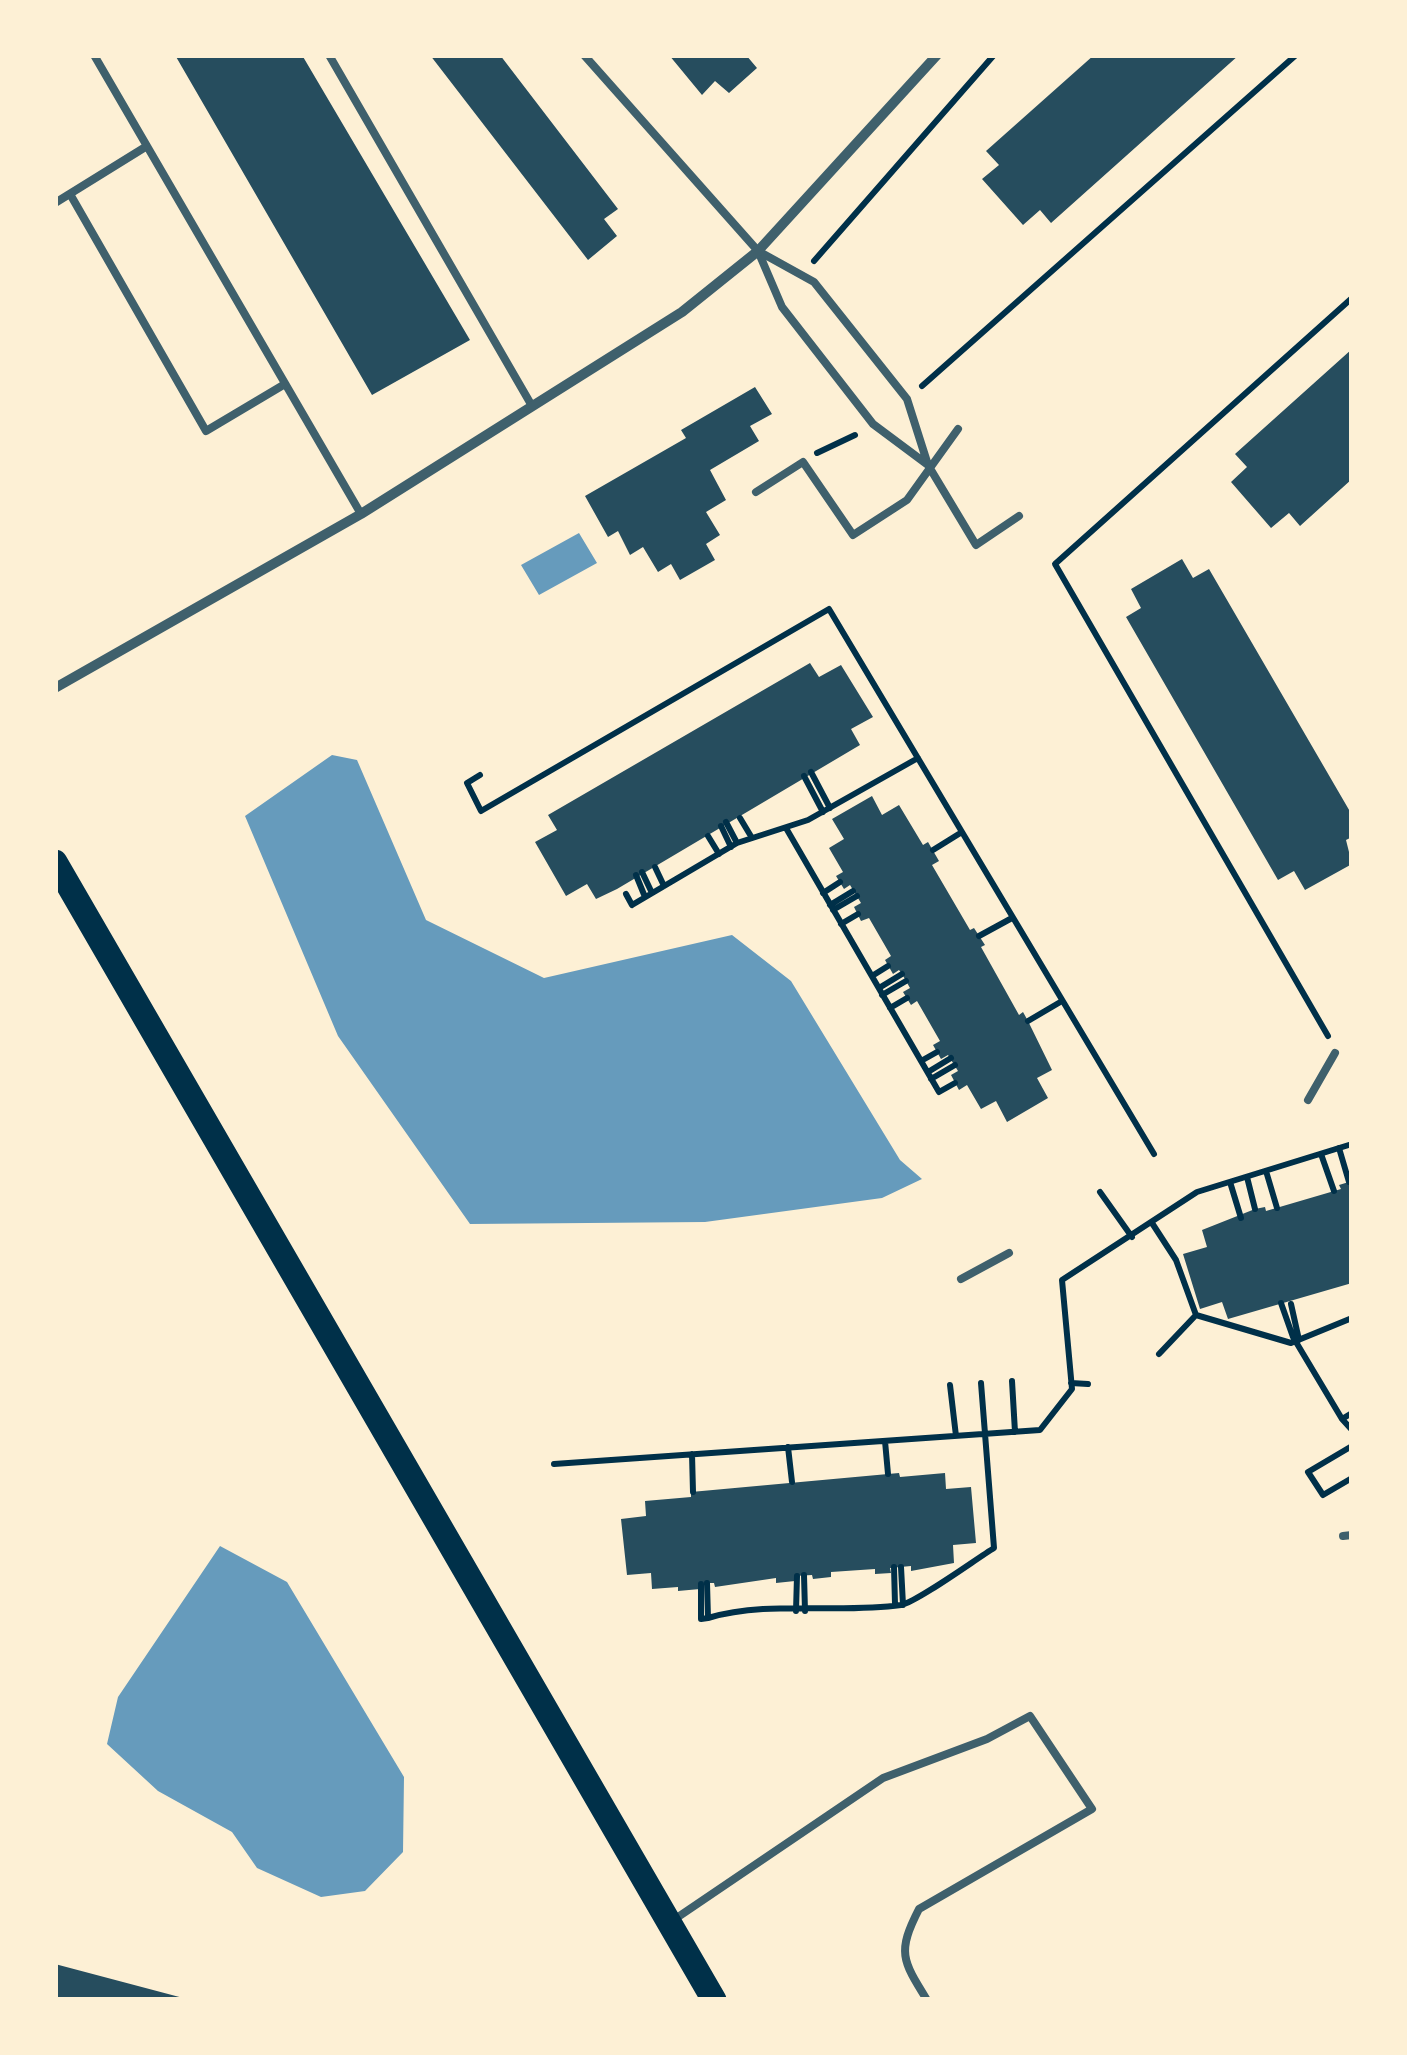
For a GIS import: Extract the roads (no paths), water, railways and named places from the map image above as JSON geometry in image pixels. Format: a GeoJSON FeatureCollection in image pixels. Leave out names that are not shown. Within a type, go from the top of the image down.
{"type":"FeatureCollection","features":[{"type":"Feature","properties":{"kind":"main road"},"geometry":{"type":"LineString","coordinates":[[55,862],[714,2000]]}},
{"type":"Feature","properties":{"kind":"street"},"geometry":{"type":"LineString","coordinates":[[55,688],[361,514],[682,312],[758,252],[937,55]]}},
{"type":"Feature","properties":{"kind":"lane"},"geometry":{"type":"LineString","coordinates":[[94,55],[361,514]]}},
{"type":"Feature","properties":{"kind":"lane"},"geometry":{"type":"LineString","coordinates":[[328,55],[532,406]]}},
{"type":"Feature","properties":{"kind":"lane"},"geometry":{"type":"LineString","coordinates":[[584,55],[758,252],[782,307],[873,424],[928,466]]}},
{"type":"Feature","properties":{"kind":"lane"},"geometry":{"type":"LineString","coordinates":[[55,203],[147,146]]}},
{"type":"Feature","properties":{"kind":"lane"},"geometry":{"type":"LineString","coordinates":[[70,194],[206,432],[285,384]]}},
{"type":"Feature","properties":{"kind":"lane"},"geometry":{"type":"LineString","coordinates":[[758,252],[814,282],[907,400],[928,466],[976,545],[1019,516]]}},
{"type":"Feature","properties":{"kind":"lane"},"geometry":{"type":"LineString","coordinates":[[756,492],[803,462],[853,535],[907,500],[928,466],[958,430]]}},
{"type":"Feature","properties":{"kind":"lane"},"geometry":{"type":"LineString","coordinates":[[1308,1100],[1336,1054]]}},
{"type":"Feature","properties":{"kind":"lane"},"geometry":{"type":"LineString","coordinates":[[961,1279],[1009,1254]]}},
{"type":"Feature","properties":{"kind":"lane"},"geometry":{"type":"LineString","coordinates":[[669,1924],[883,1778],[987,1739],[1030,1716],[1092,1809],[919,1909],[904,1938],[904,1964],[928,2000]]}},
{"type":"Feature","properties":{"kind":"water"},"geometry":{"type":"Polygon","coordinates":[[[579,533],[597,563],[539,595],[521,565],[579,533]]]}},
{"type":"Feature","properties":{"kind":"water"},"geometry":{"type":"Polygon","coordinates":[[[332,755],[357,760],[426,920],[544,978],[732,935],[791,981],[900,1160],[922,1179],[882,1198],[705,1222],[470,1224],[338,1036],[245,816],[332,755]]]}},
{"type":"Feature","properties":{"kind":"water"},"geometry":{"type":"Polygon","coordinates":[[[220,1546],[287,1582],[404,1777],[403,1852],[365,1891],[321,1897],[257,1868],[232,1832],[158,1791],[107,1744],[118,1697],[220,1546]]]}}]}
